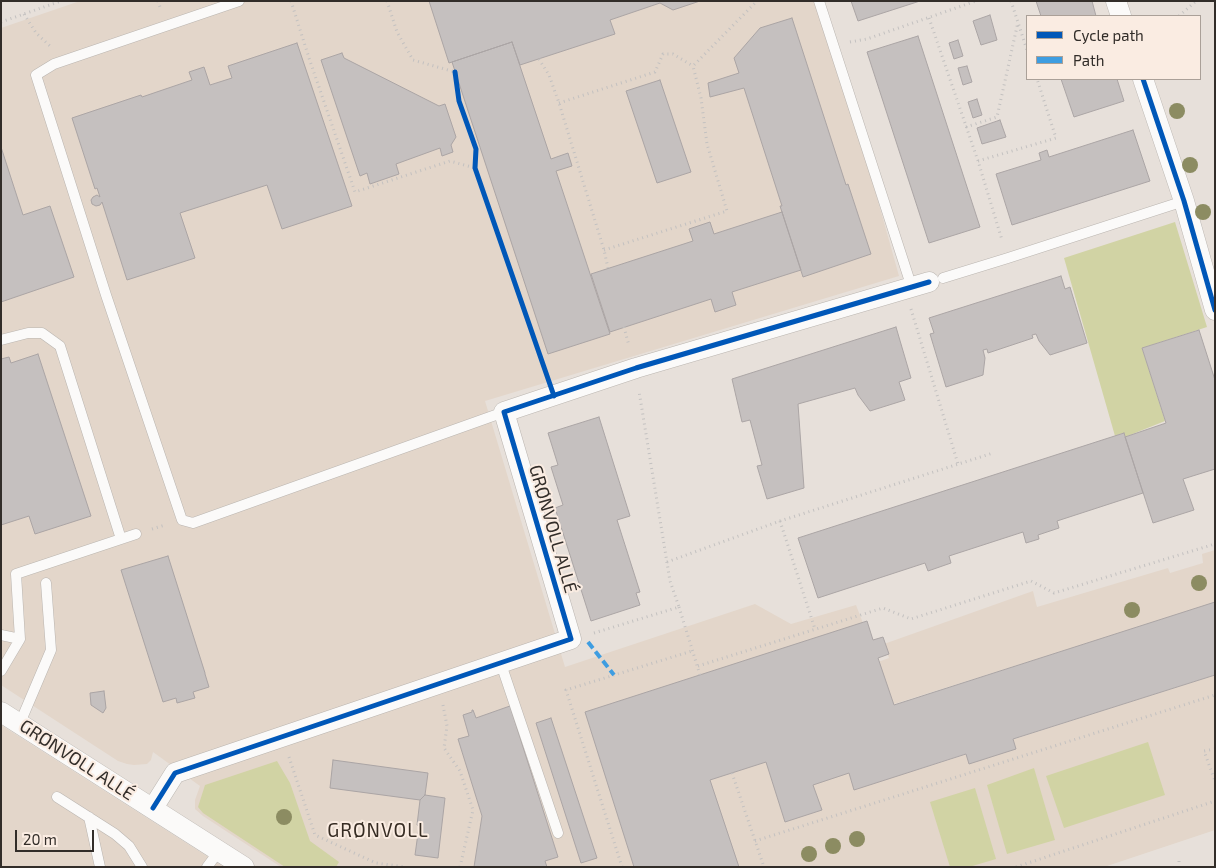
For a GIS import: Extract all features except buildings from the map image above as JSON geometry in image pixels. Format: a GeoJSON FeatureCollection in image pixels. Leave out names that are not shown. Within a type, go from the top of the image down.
{"type":"FeatureCollection","features":[{"type":"Feature","properties":{"kind":"street"},"geometry":{"type":"LineString","coordinates":[[1116,1],[1121,15]]}},
{"type":"Feature","properties":{"kind":"street"},"geometry":{"type":"LineString","coordinates":[[1143,80],[1184,201],[1215,310]]}},
{"type":"Feature","properties":{"kind":"street"},"geometry":{"type":"LineString","coordinates":[[504,412],[636,368],[922,284]]}},
{"type":"Feature","properties":{"kind":"street","name":"GRØNVOLL ALLÉ"},"geometry":{"type":"LineString","coordinates":[[153,808],[175,774],[571,639],[504,412]]}},
{"type":"Feature","properties":{"kind":"street","name":"GRØNVOLL ALLÉ"},"geometry":{"type":"LineString","coordinates":[[1,712],[153,808],[213,859],[244,867]]}},
{"type":"Feature","properties":{"kind":"lane"},"geometry":{"type":"LineString","coordinates":[[239,1],[54,64],[36,75],[106,295],[182,520],[193,523],[504,412]]}},
{"type":"Feature","properties":{"kind":"lane"},"geometry":{"type":"LineString","coordinates":[[819,1],[833,45],[922,284],[1184,201]]}},
{"type":"Feature","properties":{"kind":"lane"},"geometry":{"type":"LineString","coordinates":[[1,340],[28,333],[42,333],[60,346],[121,539]]}},
{"type":"Feature","properties":{"kind":"lane"},"geometry":{"type":"LineString","coordinates":[[1,671],[20,639],[16,574],[136,534]]}},
{"type":"Feature","properties":{"kind":"lane"},"geometry":{"type":"LineString","coordinates":[[20,723],[51,650],[46,583]]}},
{"type":"Feature","properties":{"kind":"lane"},"geometry":{"type":"LineString","coordinates":[[1,635],[20,639]]}},
{"type":"Feature","properties":{"kind":"lane"},"geometry":{"type":"LineString","coordinates":[[501,664],[558,833]]}},
{"type":"Feature","properties":{"kind":"lane"},"geometry":{"type":"LineString","coordinates":[[57,797],[115,834],[129,846],[142,867]]}},
{"type":"Feature","properties":{"kind":"lane"},"geometry":{"type":"LineString","coordinates":[[89,817],[100,867]]}},
{"type":"Feature","properties":{"kind":"path"},"geometry":{"type":"LineString","coordinates":[[1,22],[61,1]]}},
{"type":"Feature","properties":{"kind":"path"},"geometry":{"type":"LineString","coordinates":[[291,1],[355,192],[450,161],[475,168]]}},
{"type":"Feature","properties":{"kind":"path"},"geometry":{"type":"LineString","coordinates":[[387,1],[397,32],[413,60],[455,72],[456,82]]}},
{"type":"Feature","properties":{"kind":"path"},"geometry":{"type":"LineString","coordinates":[[693,66],[757,1]]}},
{"type":"Feature","properties":{"kind":"path"},"geometry":{"type":"LineString","coordinates":[[833,45],[866,39],[976,1]]}},
{"type":"Feature","properties":{"kind":"path"},"geometry":{"type":"LineString","coordinates":[[1011,1],[1026,47]]}},
{"type":"Feature","properties":{"kind":"path"},"geometry":{"type":"LineString","coordinates":[[1180,15],[1196,1]]}},
{"type":"Feature","properties":{"kind":"path"},"geometry":{"type":"LineString","coordinates":[[24,14],[36,33],[65,60]]}},
{"type":"Feature","properties":{"kind":"path"},"geometry":{"type":"LineString","coordinates":[[929,18],[978,161],[1008,258]]}},
{"type":"Feature","properties":{"kind":"path"},"geometry":{"type":"LineString","coordinates":[[966,127],[998,116],[1018,22]]}},
{"type":"Feature","properties":{"kind":"path"},"geometry":{"type":"LineString","coordinates":[[559,103],[655,72],[663,54],[673,54],[693,66],[701,98],[707,144],[727,211],[604,250]]}},
{"type":"Feature","properties":{"kind":"path"},"geometry":{"type":"LineString","coordinates":[[539,59],[549,75],[559,103],[608,268]]}},
{"type":"Feature","properties":{"kind":"path"},"geometry":{"type":"LineString","coordinates":[[978,161],[1056,138],[1037,80]]}},
{"type":"Feature","properties":{"kind":"path"},"geometry":{"type":"LineString","coordinates":[[476,158],[475,168],[478,177]]}},
{"type":"Feature","properties":{"kind":"path"},"geometry":{"type":"LineString","coordinates":[[922,284],[958,464]]}},
{"type":"Feature","properties":{"kind":"path"},"geometry":{"type":"LineString","coordinates":[[636,368],[670,581],[700,675]]}},
{"type":"Feature","properties":{"kind":"path"},"geometry":{"type":"LineString","coordinates":[[667,562],[780,522],[993,453]]}},
{"type":"Feature","properties":{"kind":"path"},"geometry":{"type":"LineString","coordinates":[[780,522],[815,629]]}},
{"type":"Feature","properties":{"kind":"path"},"geometry":{"type":"LineString","coordinates":[[698,666],[883,608],[911,619],[1031,581],[1054,593],[1215,544]]}},
{"type":"Feature","properties":{"kind":"path"},"geometry":{"type":"LineString","coordinates":[[571,639],[678,607]]}},
{"type":"Feature","properties":{"kind":"path"},"geometry":{"type":"LineString","coordinates":[[622,867],[566,690],[692,651]]}},
{"type":"Feature","properties":{"kind":"path"},"geometry":{"type":"LineString","coordinates":[[755,840],[1215,695]]}},
{"type":"Feature","properties":{"kind":"path"},"geometry":{"type":"LineString","coordinates":[[441,697],[447,726],[444,748],[460,771],[473,810],[460,867]]}},
{"type":"Feature","properties":{"kind":"path"},"geometry":{"type":"LineString","coordinates":[[282,738],[315,835],[376,864],[406,867]]}},
{"type":"Feature","properties":{"kind":"path"},"geometry":{"type":"LineString","coordinates":[[1215,749],[1204,752],[1215,781]]}},
{"type":"Feature","properties":{"kind":"path"},"geometry":{"type":"LineString","coordinates":[[732,772],[764,867]]}},
{"type":"Feature","properties":{"kind":"path"},"geometry":{"type":"LineString","coordinates":[[1016,867],[1215,801]]}},
{"type":"Feature","properties":{"kind":"path"},"geometry":{"type":"LineString","coordinates":[[1179,860],[1179,867]]}},
{"type":"Feature","properties":{"kind":"shaded area"},"geometry":{"type":"Polygon","coordinates":[[[80,1],[822,1],[899,276],[485,401],[565,667],[755,604],[791,624],[856,605],[878,662],[889,658],[884,644],[1033,591],[1037,607],[1168,568],[1170,573],[1203,563],[1202,554],[1215,550],[1215,603],[891,705],[914,771],[1215,675],[1215,830],[1104,867],[281,867],[195,809],[195,800],[200,786],[153,752],[151,760],[147,764],[134,765],[118,761],[1,685],[1,28],[80,1]]]}},
{"type":"Feature","properties":{"kind":"shaded area"},"geometry":{"type":"Polygon","coordinates":[[[1,725],[224,867],[1,867],[1,725]]]}},
{"type":"Feature","properties":{"kind":"green space"},"geometry":{"type":"Polygon","coordinates":[[[1175,222],[1207,327],[1142,348],[1165,421],[1125,437],[1123,433],[1115,436],[1064,258],[1175,222]]]}},
{"type":"Feature","properties":{"kind":"green space"},"geometry":{"type":"Polygon","coordinates":[[[1148,742],[1165,795],[1064,828],[1046,776],[1148,742]]]}},
{"type":"Feature","properties":{"kind":"green space"},"geometry":{"type":"Polygon","coordinates":[[[277,761],[290,783],[310,841],[339,862],[336,867],[285,867],[203,813],[198,807],[205,785],[277,761]]]}},
{"type":"Feature","properties":{"kind":"green space"},"geometry":{"type":"Polygon","coordinates":[[[1034,768],[1055,840],[1007,854],[987,785],[1034,768]]]}},
{"type":"Feature","properties":{"kind":"green space"},"geometry":{"type":"Polygon","coordinates":[[[975,788],[996,859],[969,867],[950,867],[930,802],[975,788]]]}},
{"type":"Feature","properties":{"kind":"marked path"},"geometry":{"type":"LineString","coordinates":[[588,642],[614,675]]}},
{"type":"Feature","properties":{"kind":"cycle path"},"geometry":{"type":"LineString","coordinates":[[455,72],[459,101],[476,149],[475,168],[554,396]]}},
{"type":"Feature","properties":{"kind":"cycle path"},"geometry":{"type":"LineString","coordinates":[[1143,80],[1184,201],[1215,310]]}},
{"type":"Feature","properties":{"kind":"cycle path"},"geometry":{"type":"LineString","coordinates":[[153,808],[175,773],[571,639],[504,412],[636,368],[929,282]]}},
{"type":"Feature","properties":{"kind":"district","name":"GRØNVOLL"},"geometry":{"type":"Point","coordinates":[378,831]}}]}
